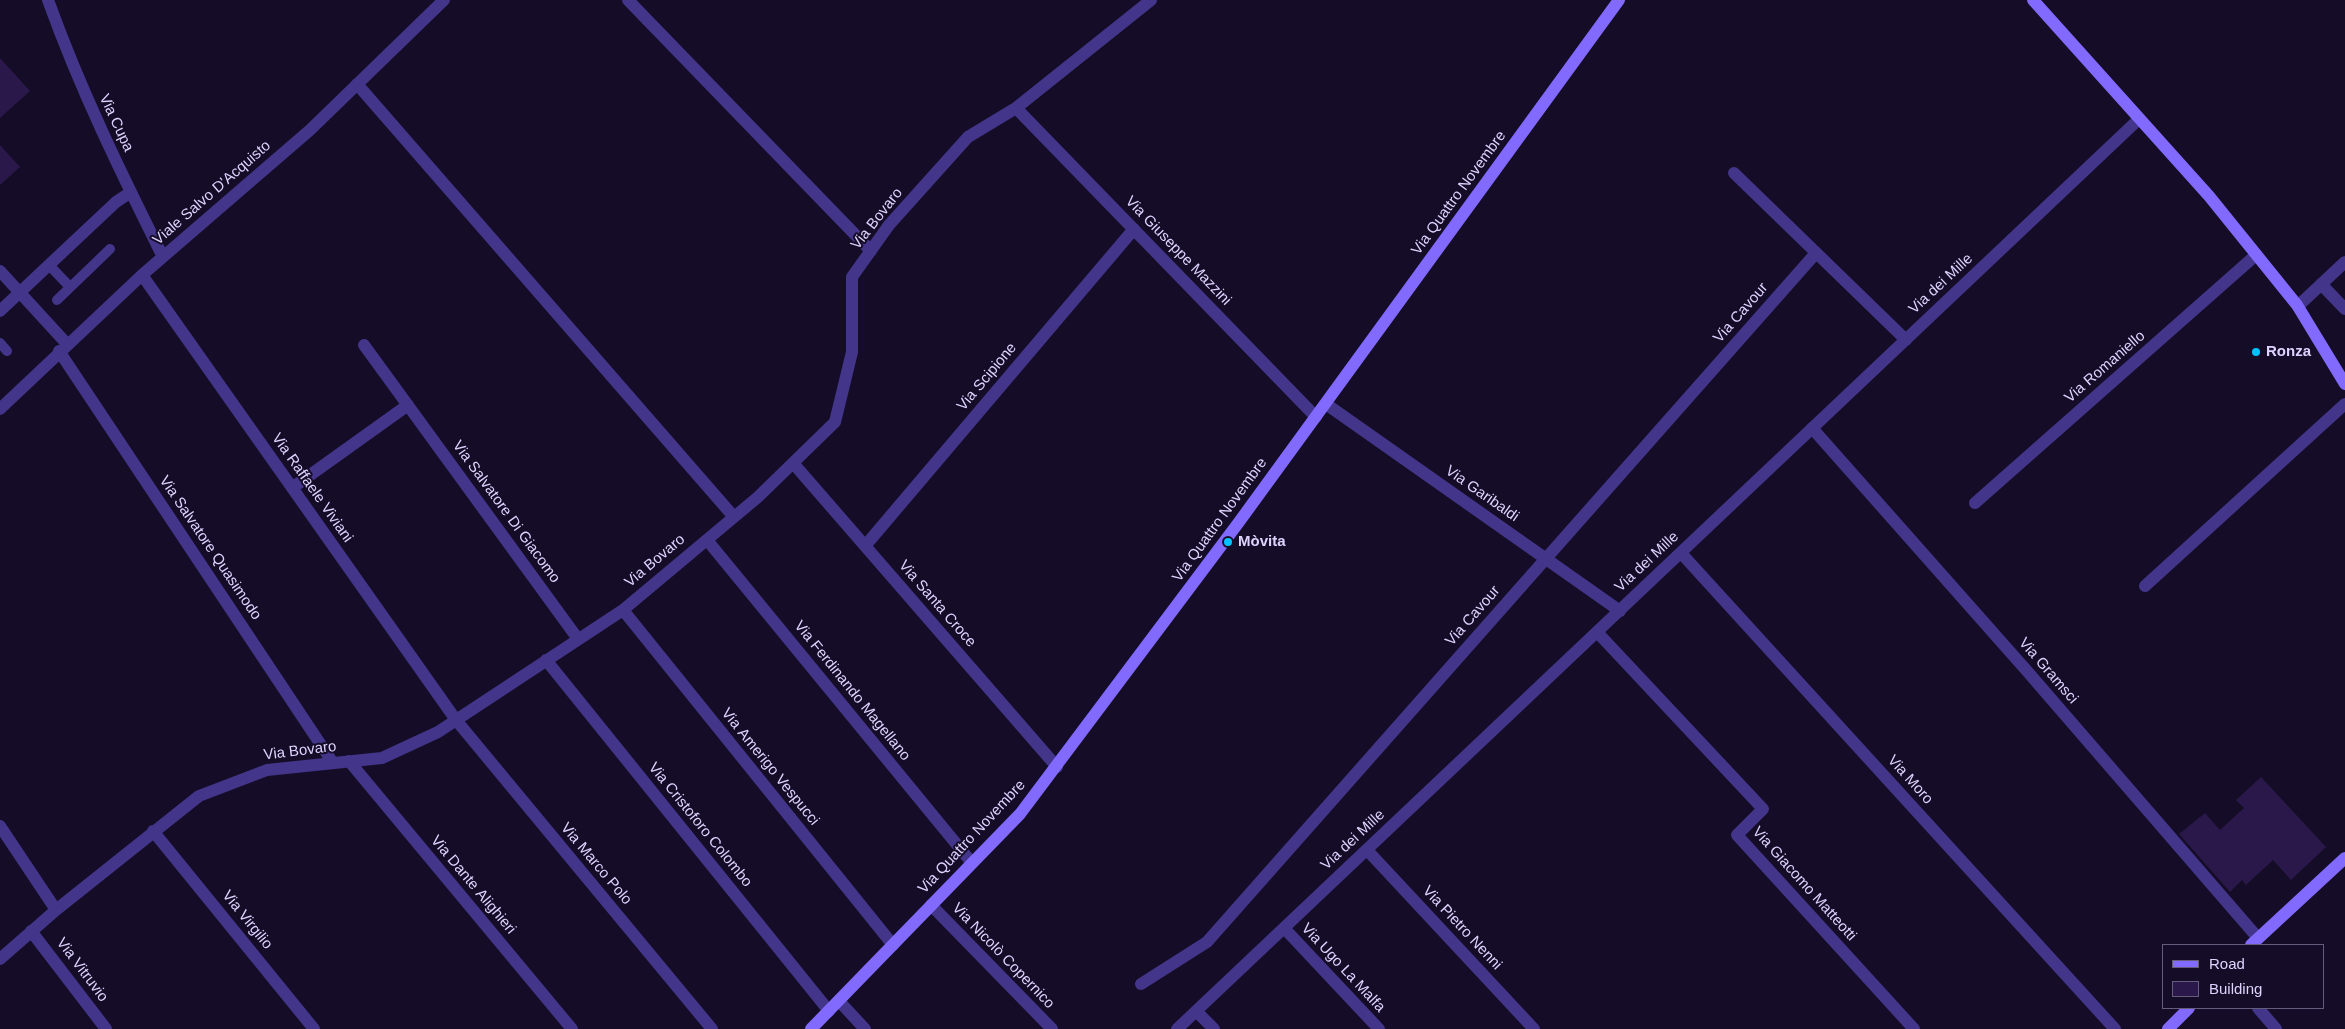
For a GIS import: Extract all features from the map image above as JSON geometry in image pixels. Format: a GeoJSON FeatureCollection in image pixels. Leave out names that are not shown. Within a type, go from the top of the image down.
{"type":"FeatureCollection","features":[{"type":"Feature","properties":{"kind":"street","name":"Via Cupa"},"geometry":{"type":"LineString","coordinates":[[48,0],[67,52],[97,122],[163,257]]}},
{"type":"Feature","properties":{"kind":"street","name":"Viale Salvo D'Acquisto"},"geometry":{"type":"LineString","coordinates":[[0,409],[63,347],[142,275],[310,130],[444,0]]}},
{"type":"Feature","properties":{"kind":"street"},"geometry":{"type":"LineString","coordinates":[[628,0],[871,251]]}},
{"type":"Feature","properties":{"kind":"street","name":"Via Bovaro"},"geometry":{"type":"LineString","coordinates":[[0,959],[56,910],[199,796],[267,770],[382,758],[438,732],[622,610],[707,540],[758,497],[835,422],[852,352],[852,277],[889,225],[968,137],[1016,108],[1151,0]]}},
{"type":"Feature","properties":{"kind":"street","name":"Via Quattro Novembre"},"geometry":{"type":"LineString","coordinates":[[811,1029],[1020,814],[1057,767],[1326,404],[1619,0]]}},
{"type":"Feature","properties":{"kind":"street"},"geometry":{"type":"LineString","coordinates":[[2033,0],[2209,196],[2298,306],[2345,384]]}},
{"type":"Feature","properties":{"kind":"street"},"geometry":{"type":"LineString","coordinates":[[358,84],[734,517]]}},
{"type":"Feature","properties":{"kind":"street","name":"Via Giuseppe Mazzini"},"geometry":{"type":"LineString","coordinates":[[1016,108],[1316,417]]}},
{"type":"Feature","properties":{"kind":"street","name":"Via dei Mille"},"geometry":{"type":"LineString","coordinates":[[1177,1029],[2139,119]]}},
{"type":"Feature","properties":{"kind":"street"},"geometry":{"type":"LineString","coordinates":[[1734,174],[1906,340]]}},
{"type":"Feature","properties":{"kind":"street"},"geometry":{"type":"LineString","coordinates":[[0,311],[116,202],[131,192]]}},
{"type":"Feature","properties":{"kind":"street","name":"Via Scipione"},"geometry":{"type":"LineString","coordinates":[[865,546],[1134,229]]}},
{"type":"Feature","properties":{"kind":"street","name":"Via Cavour"},"geometry":{"type":"LineString","coordinates":[[1141,984],[1207,942],[1816,253]]}},
{"type":"Feature","properties":{"kind":"street","name":"Via Romaniello"},"geometry":{"type":"LineString","coordinates":[[1975,503],[2256,254]]}},
{"type":"Feature","properties":{"kind":"street"},"geometry":{"type":"LineString","coordinates":[[2298,306],[2345,262]]}},
{"type":"Feature","properties":{"kind":"street","name":"Via Salvatore Quasimodo"},"geometry":{"type":"LineString","coordinates":[[0,271],[20,292],[63,347],[333,763]]}},
{"type":"Feature","properties":{"kind":"street","name":"Via Raffaele Viviani"},"geometry":{"type":"LineString","coordinates":[[142,275],[456,720]]}},
{"type":"Feature","properties":{"kind":"street"},"geometry":{"type":"LineString","coordinates":[[2321,284],[2345,309]]}},
{"type":"Feature","properties":{"kind":"street","name":"Via Salvatore Di Giacomo"},"geometry":{"type":"LineString","coordinates":[[364,345],[578,639]]}},
{"type":"Feature","properties":{"kind":"street","name":"Via Garibaldi"},"geometry":{"type":"LineString","coordinates":[[1326,404],[1620,610]]}},
{"type":"Feature","properties":{"kind":"street"},"geometry":{"type":"LineString","coordinates":[[2145,586],[2345,404]]}},
{"type":"Feature","properties":{"kind":"street"},"geometry":{"type":"LineString","coordinates":[[292,488],[408,405]]}},
{"type":"Feature","properties":{"kind":"street","name":"Via Gramsci"},"geometry":{"type":"LineString","coordinates":[[1812,428],[2027,670],[2255,942]]}},
{"type":"Feature","properties":{"kind":"street","name":"Via Santa Croce"},"geometry":{"type":"LineString","coordinates":[[793,463],[1057,767]]}},
{"type":"Feature","properties":{"kind":"street","name":"Via Ferdinando Magellano"},"geometry":{"type":"LineString","coordinates":[[707,540],[972,864]]}},
{"type":"Feature","properties":{"kind":"street","name":"Via Moro"},"geometry":{"type":"LineString","coordinates":[[1681,553],[2116,1029]]}},
{"type":"Feature","properties":{"kind":"street","name":"Via Amerigo Vespucci"},"geometry":{"type":"LineString","coordinates":[[622,610],[893,945]]}},
{"type":"Feature","properties":{"kind":"street","name":"Via Giacomo Matteotti"},"geometry":{"type":"LineString","coordinates":[[1597,632],[1763,809],[1737,835],[1914,1029]]}},
{"type":"Feature","properties":{"kind":"street","name":"Via Cristoforo Colombo"},"geometry":{"type":"LineString","coordinates":[[546,660],[829,1011]]}},
{"type":"Feature","properties":{"kind":"street","name":"Via Marco Polo"},"geometry":{"type":"LineString","coordinates":[[456,720],[712,1029]]}},
{"type":"Feature","properties":{"kind":"street","name":"Via Dante Alighieri"},"geometry":{"type":"LineString","coordinates":[[349,761],[572,1029]]}},
{"type":"Feature","properties":{"kind":"street"},"geometry":{"type":"LineString","coordinates":[[0,826],[56,910]]}},
{"type":"Feature","properties":{"kind":"street","name":"Via Virgilio"},"geometry":{"type":"LineString","coordinates":[[153,831],[314,1029]]}},
{"type":"Feature","properties":{"kind":"street","name":"Via Pietro Nenni"},"geometry":{"type":"LineString","coordinates":[[1367,850],[1534,1029]]}},
{"type":"Feature","properties":{"kind":"street"},"geometry":{"type":"LineString","coordinates":[[2255,942],[2345,858]]}},
{"type":"Feature","properties":{"kind":"street","name":"Via Nicolò Copernico"},"geometry":{"type":"LineString","coordinates":[[931,906],[1052,1029]]}},
{"type":"Feature","properties":{"kind":"street","name":"Via Ugo La Malfa"},"geometry":{"type":"LineString","coordinates":[[1284,928],[1379,1029]]}},
{"type":"Feature","properties":{"kind":"street","name":"Via Vitruvio"},"geometry":{"type":"LineString","coordinates":[[32,931],[106,1029]]}},
{"type":"Feature","properties":{"kind":"street"},"geometry":{"type":"LineString","coordinates":[[839,1001],[865,1029]]}},
{"type":"Feature","properties":{"kind":"street"},"geometry":{"type":"LineString","coordinates":[[2168,1029],[2188,1009]]}},
{"type":"Feature","properties":{"kind":"street"},"geometry":{"type":"LineString","coordinates":[[2259,1009],[2276,1029]]}},
{"type":"Feature","properties":{"kind":"street"},"geometry":{"type":"LineString","coordinates":[[1196,1011],[1214,1029]]}},
{"type":"Feature","properties":{"kind":"lane"},"geometry":{"type":"LineString","coordinates":[[57,300],[110,249]]}},
{"type":"Feature","properties":{"kind":"lane"},"geometry":{"type":"LineString","coordinates":[[49,265],[70,287]]}},
{"type":"Feature","properties":{"kind":"building"},"geometry":{"type":"Polygon","coordinates":[[[0,58],[30,91],[0,118],[0,58]]]}},
{"type":"Feature","properties":{"kind":"building"},"geometry":{"type":"Polygon","coordinates":[[[0,145],[20,167],[0,185],[0,145]]]}},
{"type":"Feature","properties":{"kind":"building"},"geometry":{"type":"Polygon","coordinates":[[[2261,777],[2326,847],[2291,880],[2273,860],[2246,885],[2242,880],[2230,892],[2179,834],[2205,813],[2220,830],[2244,808],[2236,800],[2261,777]]]}},
{"type":"Feature","properties":{"kind":"place","name":"Ronza"},"geometry":{"type":"Point","coordinates":[2256,352]}},
{"type":"Feature","properties":{"kind":"place","name":"Mòvita"},"geometry":{"type":"Point","coordinates":[1228,542]}}]}
